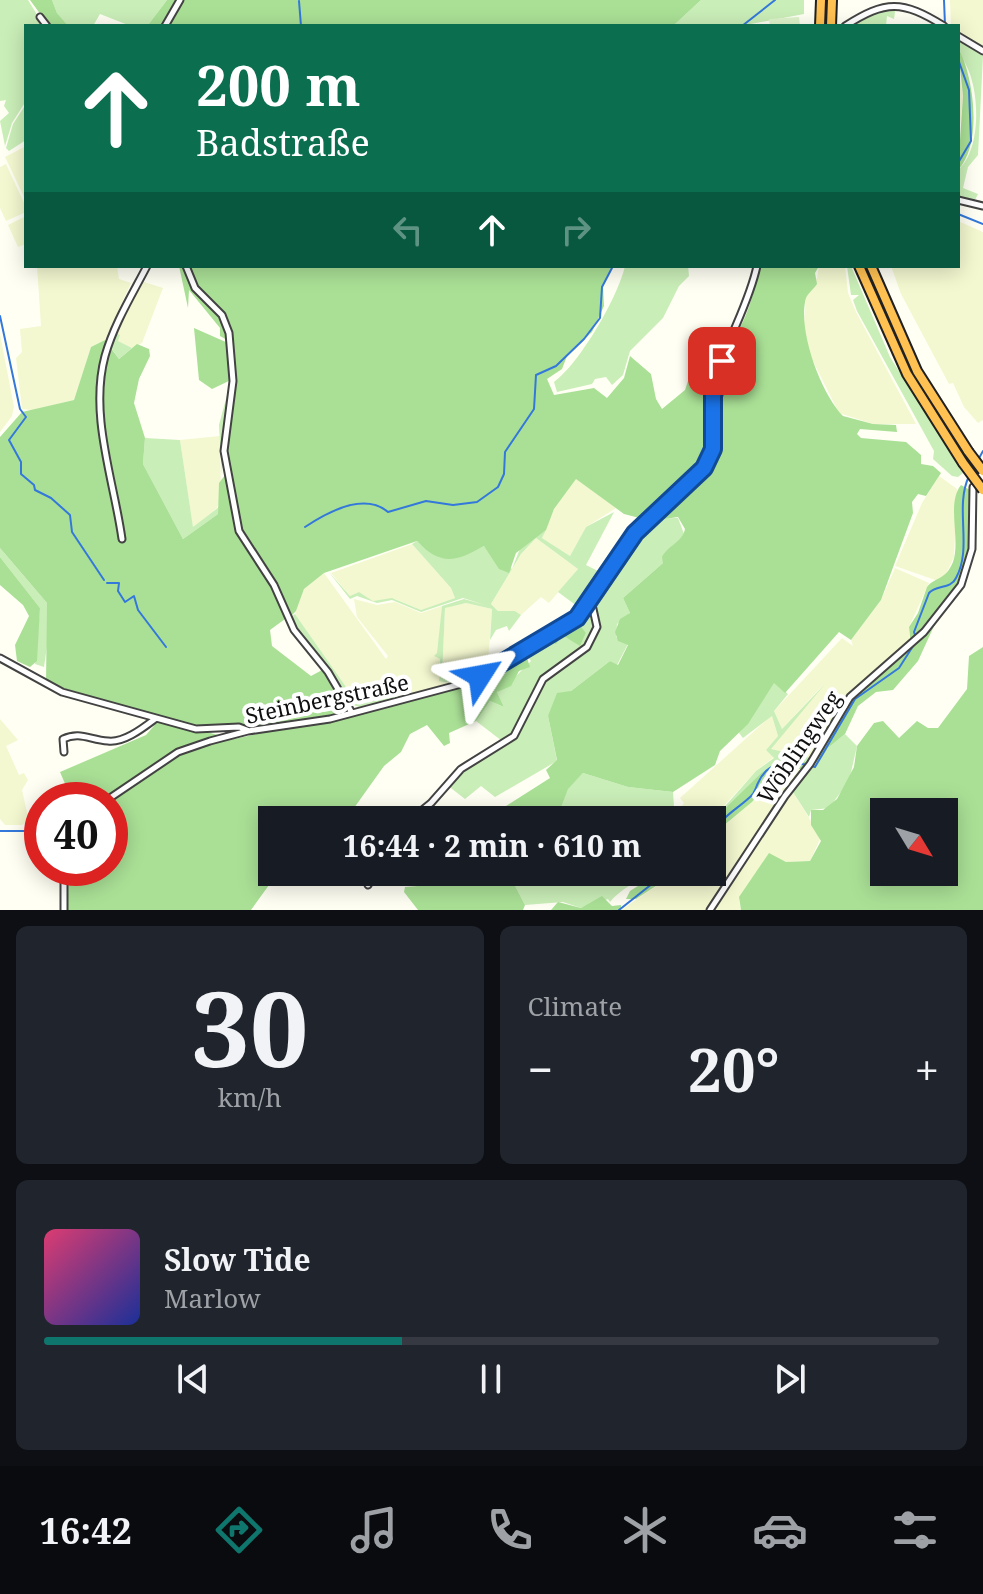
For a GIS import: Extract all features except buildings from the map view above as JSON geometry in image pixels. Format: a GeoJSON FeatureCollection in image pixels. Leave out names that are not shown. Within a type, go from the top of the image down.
{"type":"FeatureCollection","features":[{"type":"Feature","properties":{"kind":"highway"},"geometry":{"type":"LineString","coordinates":[[820,24],[821,0]]}},
{"type":"Feature","properties":{"kind":"highway"},"geometry":{"type":"LineString","coordinates":[[831,22],[832,0]]}},
{"type":"Feature","properties":{"kind":"highway"},"geometry":{"type":"LineString","coordinates":[[860,268],[907,374],[983,490]]}},
{"type":"Feature","properties":{"kind":"highway"},"geometry":{"type":"LineString","coordinates":[[872,268],[884,302],[917,371],[983,471]]}},
{"type":"Feature","properties":{"kind":"street"},"geometry":{"type":"LineString","coordinates":[[166,24],[180,0]]}},
{"type":"Feature","properties":{"kind":"street"},"geometry":{"type":"LineString","coordinates":[[848,24],[869,8],[890,1],[908,4],[941,24]]}},
{"type":"Feature","properties":{"kind":"street"},"geometry":{"type":"LineString","coordinates":[[40,17],[45,24]]}},
{"type":"Feature","properties":{"kind":"street"},"geometry":{"type":"LineString","coordinates":[[960,37],[983,51]]}},
{"type":"Feature","properties":{"kind":"street"},"geometry":{"type":"LineString","coordinates":[[960,200],[983,206]]}},
{"type":"Feature","properties":{"kind":"street"},"geometry":{"type":"LineString","coordinates":[[122,539],[116,495],[106,457],[101,401],[104,359],[146,268]]}},
{"type":"Feature","properties":{"kind":"street"},"geometry":{"type":"LineString","coordinates":[[187,268],[195,288],[222,315],[229,333],[233,381],[225,457],[241,537],[274,585],[294,630],[328,672],[352,713]]}},
{"type":"Feature","properties":{"kind":"street","name":"Steinbergstraße"},"geometry":{"type":"LineString","coordinates":[[128,786],[178,752],[248,731],[352,713],[469,682],[519,649],[570,623],[591,599],[635,533],[708,461],[713,449],[715,385],[727,346],[745,311],[756,268]]}},
{"type":"Feature","properties":{"kind":"street","name":"Wöblingweg"},"geometry":{"type":"LineString","coordinates":[[710,910],[808,767],[850,697],[919,636],[951,599],[969,569],[973,487]]}},
{"type":"Feature","properties":{"kind":"street"},"geometry":{"type":"LineString","coordinates":[[428,806],[461,769],[514,736],[543,679],[587,647],[597,627],[591,599]]}},
{"type":"Feature","properties":{"kind":"street"},"geometry":{"type":"LineString","coordinates":[[0,658],[57,691],[196,729],[239,727],[248,731]]}},
{"type":"Feature","properties":{"kind":"street"},"geometry":{"type":"LineString","coordinates":[[64,752],[63,739],[74,734],[109,742],[120,740],[156,718]]}},
{"type":"Feature","properties":{"kind":"street"},"geometry":{"type":"LineString","coordinates":[[64,886],[64,910]]}},
{"type":"Feature","properties":{"kind":"green space"},"geometry":{"type":"Polygon","coordinates":[[[0,0],[28,0],[43,24],[24,24],[24,104],[12,123],[5,146],[0,121],[9,113],[4,106],[6,100],[0,101],[0,0]]]}},
{"type":"Feature","properties":{"kind":"green space"},"geometry":{"type":"Polygon","coordinates":[[[30,0],[52,0],[66,24],[48,24],[30,0]]]}},
{"type":"Feature","properties":{"kind":"green space"},"geometry":{"type":"Polygon","coordinates":[[[52,0],[167,0],[149,24],[125,24],[100,14],[94,24],[65,24],[52,0]]]}},
{"type":"Feature","properties":{"kind":"green space"},"geometry":{"type":"Polygon","coordinates":[[[167,0],[178,0],[164,24],[149,24],[167,0]]]}},
{"type":"Feature","properties":{"kind":"green space"},"geometry":{"type":"Polygon","coordinates":[[[182,0],[701,0],[675,24],[168,24],[182,0]]]}},
{"type":"Feature","properties":{"kind":"green space"},"geometry":{"type":"Polygon","coordinates":[[[701,0],[804,0],[804,14],[751,24],[675,24],[701,0]]]}},
{"type":"Feature","properties":{"kind":"green space"},"geometry":{"type":"Polygon","coordinates":[[[950,0],[983,0],[983,49],[960,34],[960,24],[951,24],[950,0]]]}},
{"type":"Feature","properties":{"kind":"green space"},"geometry":{"type":"Polygon","coordinates":[[[896,4],[894,19],[887,16],[886,24],[853,24],[877,8],[896,4]]]}},
{"type":"Feature","properties":{"kind":"green space"},"geometry":{"type":"Polygon","coordinates":[[[799,17],[800,24],[770,24],[769,19],[799,17]]]}},
{"type":"Feature","properties":{"kind":"green space"},"geometry":{"type":"Polygon","coordinates":[[[960,41],[983,56],[978,155],[968,167],[963,188],[978,194],[974,202],[960,198],[960,168],[970,152],[976,128],[976,103],[969,70],[960,50],[960,41]]]}},
{"type":"Feature","properties":{"kind":"green space"},"geometry":{"type":"Polygon","coordinates":[[[960,51],[972,92],[973,128],[971,144],[960,167],[960,140],[963,96],[960,51]]]}},
{"type":"Feature","properties":{"kind":"green space"},"geometry":{"type":"Polygon","coordinates":[[[960,80],[963,96],[960,127],[960,80]]]}},
{"type":"Feature","properties":{"kind":"green space"},"geometry":{"type":"Polygon","coordinates":[[[24,107],[24,141],[9,151],[6,148],[13,124],[24,107]]]}},
{"type":"Feature","properties":{"kind":"green space"},"geometry":{"type":"Polygon","coordinates":[[[24,147],[24,197],[5,157],[24,147]]]}},
{"type":"Feature","properties":{"kind":"green space"},"geometry":{"type":"Polygon","coordinates":[[[6,164],[24,203],[24,213],[6,221],[0,208],[0,167],[6,164]]]}},
{"type":"Feature","properties":{"kind":"green space"},"geometry":{"type":"Polygon","coordinates":[[[24,217],[24,245],[18,247],[8,225],[24,217]]]}},
{"type":"Feature","properties":{"kind":"green space"},"geometry":{"type":"Polygon","coordinates":[[[960,222],[983,232],[983,420],[978,423],[964,407],[953,383],[949,384],[901,294],[892,268],[960,268],[960,222]]]}},
{"type":"Feature","properties":{"kind":"green space"},"geometry":{"type":"Polygon","coordinates":[[[37,268],[117,268],[119,279],[131,283],[105,340],[91,347],[74,400],[32,410],[22,409],[16,358],[22,352],[20,329],[41,326],[37,268]]]}},
{"type":"Feature","properties":{"kind":"green space"},"geometry":{"type":"Polygon","coordinates":[[[179,268],[185,268],[195,287],[215,311],[227,340],[220,336],[220,328],[189,290],[188,308],[179,268]]]}},
{"type":"Feature","properties":{"kind":"green space"},"geometry":{"type":"Polygon","coordinates":[[[189,268],[611,268],[603,286],[604,306],[592,332],[567,356],[562,369],[547,379],[554,395],[594,388],[607,398],[624,378],[630,356],[651,374],[656,399],[662,409],[685,390],[690,375],[720,355],[739,330],[759,268],[818,268],[815,273],[817,284],[806,298],[805,326],[813,360],[827,393],[843,416],[873,424],[896,425],[897,432],[860,429],[857,434],[861,438],[906,442],[921,455],[921,464],[933,466],[941,473],[926,496],[918,494],[912,502],[913,513],[881,600],[851,640],[839,632],[785,693],[774,683],[748,724],[720,751],[715,765],[673,792],[628,787],[583,773],[568,789],[561,806],[506,806],[550,778],[546,770],[557,760],[548,716],[557,693],[571,691],[610,661],[618,665],[628,645],[618,641],[615,632],[620,619],[630,613],[623,598],[663,563],[662,557],[681,538],[685,529],[678,517],[651,521],[624,514],[576,479],[554,509],[546,530],[516,553],[509,573],[499,569],[484,546],[449,559],[433,555],[417,541],[324,573],[304,589],[296,611],[289,618],[280,593],[243,536],[238,520],[226,457],[235,381],[229,324],[199,291],[189,268]]]}},
{"type":"Feature","properties":{"kind":"green space"},"geometry":{"type":"Polygon","coordinates":[[[624,268],[688,268],[689,276],[679,286],[663,318],[630,351],[623,375],[612,385],[606,377],[595,379],[592,384],[557,392],[554,382],[575,360],[597,328],[624,268]]]}},
{"type":"Feature","properties":{"kind":"green space"},"geometry":{"type":"Polygon","coordinates":[[[819,268],[845,268],[848,293],[856,312],[916,424],[873,424],[839,413],[810,355],[804,326],[806,295],[817,278],[819,268]]]}},
{"type":"Feature","properties":{"kind":"green space"},"geometry":{"type":"Polygon","coordinates":[[[847,268],[852,268],[890,357],[963,473],[958,477],[952,476],[933,459],[934,451],[857,311],[853,300],[859,295],[851,295],[847,268]]]}},
{"type":"Feature","properties":{"kind":"green space"},"geometry":{"type":"Polygon","coordinates":[[[141,281],[163,288],[142,343],[132,348],[117,341],[115,333],[141,281]]]}},
{"type":"Feature","properties":{"kind":"green space"},"geometry":{"type":"Polygon","coordinates":[[[194,328],[228,343],[231,380],[212,389],[199,380],[194,328]]]}},
{"type":"Feature","properties":{"kind":"green space"},"geometry":{"type":"Polygon","coordinates":[[[115,333],[120,335],[118,341],[132,348],[119,359],[110,346],[115,333]]]}},
{"type":"Feature","properties":{"kind":"green space"},"geometry":{"type":"Polygon","coordinates":[[[0,334],[14,407],[12,416],[0,432],[0,334]]]}},
{"type":"Feature","properties":{"kind":"green space"},"geometry":{"type":"Polygon","coordinates":[[[105,340],[119,359],[137,344],[149,349],[150,356],[139,379],[134,403],[145,438],[143,464],[183,539],[218,514],[219,483],[225,475],[239,537],[272,586],[285,619],[270,630],[272,646],[311,676],[324,669],[352,713],[249,729],[239,724],[197,727],[46,683],[47,603],[0,548],[0,437],[22,412],[74,400],[91,347],[105,340]]]}},
{"type":"Feature","properties":{"kind":"green space"},"geometry":{"type":"Polygon","coordinates":[[[231,380],[223,436],[222,476],[219,425],[231,380]]]}},
{"type":"Feature","properties":{"kind":"green space"},"geometry":{"type":"Polygon","coordinates":[[[220,436],[221,498],[217,508],[193,528],[180,440],[220,436]]]}},
{"type":"Feature","properties":{"kind":"green space"},"geometry":{"type":"Polygon","coordinates":[[[145,438],[180,440],[193,527],[219,507],[218,514],[183,539],[143,464],[145,438]]]}},
{"type":"Feature","properties":{"kind":"green space"},"geometry":{"type":"Polygon","coordinates":[[[939,476],[957,489],[954,557],[944,578],[938,581],[895,566],[922,503],[939,476]]]}},
{"type":"Feature","properties":{"kind":"green space"},"geometry":{"type":"Polygon","coordinates":[[[576,478],[616,508],[586,527],[570,556],[542,538],[554,509],[576,478]]]}},
{"type":"Feature","properties":{"kind":"green space"},"geometry":{"type":"Polygon","coordinates":[[[961,485],[970,490],[970,528],[966,563],[957,587],[961,590],[934,626],[918,661],[893,690],[876,692],[858,706],[845,734],[828,748],[819,762],[814,760],[851,699],[911,646],[909,627],[918,613],[927,587],[944,575],[953,562],[955,502],[961,485]]]}},
{"type":"Feature","properties":{"kind":"green space"},"geometry":{"type":"Polygon","coordinates":[[[614,512],[586,565],[604,574],[581,609],[558,592],[578,569],[536,538],[512,569],[521,546],[546,530],[542,538],[570,556],[586,527],[614,512]]]}},
{"type":"Feature","properties":{"kind":"green space"},"geometry":{"type":"Polygon","coordinates":[[[678,518],[684,534],[663,563],[623,598],[630,613],[617,624],[616,637],[628,644],[617,665],[610,661],[571,691],[548,716],[557,761],[495,797],[481,786],[465,799],[447,785],[457,774],[514,736],[544,680],[592,643],[598,620],[593,600],[617,559],[637,534],[663,519],[678,518]]]}},
{"type":"Feature","properties":{"kind":"green space"},"geometry":{"type":"Polygon","coordinates":[[[536,538],[578,569],[549,603],[541,597],[521,615],[515,611],[498,611],[491,604],[521,554],[536,538]]]}},
{"type":"Feature","properties":{"kind":"green space"},"geometry":{"type":"Polygon","coordinates":[[[417,541],[433,553],[449,557],[484,546],[512,569],[491,604],[498,611],[515,611],[521,615],[509,631],[507,626],[496,630],[490,640],[492,609],[466,603],[445,608],[442,678],[459,678],[488,661],[495,662],[468,678],[454,682],[439,681],[440,659],[434,656],[437,653],[442,606],[464,599],[485,605],[463,598],[421,612],[392,600],[377,603],[357,596],[350,599],[328,571],[350,596],[359,592],[373,601],[392,598],[421,610],[455,598],[451,588],[412,544],[417,541]]]}},
{"type":"Feature","properties":{"kind":"green space"},"geometry":{"type":"Polygon","coordinates":[[[412,544],[451,588],[455,598],[421,610],[395,599],[373,601],[359,592],[350,596],[331,573],[412,544]]]}},
{"type":"Feature","properties":{"kind":"green space"},"geometry":{"type":"Polygon","coordinates":[[[0,548],[47,603],[48,639],[44,667],[35,664],[40,608],[0,557],[0,548]]]}},
{"type":"Feature","properties":{"kind":"green space"},"geometry":{"type":"Polygon","coordinates":[[[0,557],[40,608],[37,661],[30,667],[17,661],[15,645],[29,616],[23,605],[0,585],[0,557]]]}},
{"type":"Feature","properties":{"kind":"green space"},"geometry":{"type":"Polygon","coordinates":[[[895,568],[929,583],[909,627],[910,642],[854,691],[811,758],[770,749],[825,683],[782,729],[774,711],[842,638],[853,646],[851,640],[881,600],[895,568]]]}},
{"type":"Feature","properties":{"kind":"green space"},"geometry":{"type":"Polygon","coordinates":[[[324,573],[386,659],[388,656],[357,617],[354,599],[377,605],[395,602],[421,613],[442,606],[439,681],[451,684],[413,694],[404,685],[398,698],[396,691],[351,694],[295,614],[304,589],[324,573]]]}},
{"type":"Feature","properties":{"kind":"green space"},"geometry":{"type":"Polygon","coordinates":[[[466,603],[492,609],[488,661],[459,678],[442,678],[445,607],[466,603]]]}},
{"type":"Feature","properties":{"kind":"green space"},"geometry":{"type":"Polygon","coordinates":[[[588,607],[595,627],[590,636],[585,644],[535,685],[509,735],[502,741],[476,721],[490,701],[504,707],[497,692],[531,661],[526,655],[538,647],[543,651],[550,641],[562,635],[580,645],[586,633],[567,627],[588,607]]]}},
{"type":"Feature","properties":{"kind":"green space"},"geometry":{"type":"Polygon","coordinates":[[[295,614],[351,694],[364,689],[367,692],[373,687],[378,691],[397,691],[398,698],[359,707],[351,704],[289,618],[295,614]]]}},
{"type":"Feature","properties":{"kind":"green space"},"geometry":{"type":"Polygon","coordinates":[[[579,624],[586,633],[580,646],[562,635],[556,644],[549,641],[543,651],[538,647],[526,655],[530,667],[519,671],[511,686],[497,692],[504,707],[490,701],[476,721],[449,733],[450,743],[444,746],[427,725],[410,734],[401,752],[384,766],[355,806],[258,806],[258,886],[268,886],[251,910],[66,910],[66,886],[128,886],[128,782],[64,782],[60,772],[146,735],[159,720],[234,739],[443,693],[478,678],[579,624]]]}},
{"type":"Feature","properties":{"kind":"green space"},"geometry":{"type":"Polygon","coordinates":[[[983,647],[983,910],[741,910],[739,897],[769,853],[786,862],[810,861],[821,841],[811,825],[811,810],[823,810],[837,799],[854,767],[857,746],[874,723],[883,721],[899,738],[917,721],[928,728],[938,728],[967,689],[969,656],[983,647]]]}},
{"type":"Feature","properties":{"kind":"green space"},"geometry":{"type":"Polygon","coordinates":[[[774,682],[788,694],[774,711],[782,729],[825,684],[771,749],[811,758],[808,764],[802,759],[782,759],[761,773],[726,807],[756,771],[774,758],[766,750],[778,736],[772,716],[743,738],[739,733],[774,682]]]}},
{"type":"Feature","properties":{"kind":"green space"},"geometry":{"type":"Polygon","coordinates":[[[772,715],[778,736],[766,750],[774,757],[756,771],[724,806],[682,806],[684,803],[680,798],[772,715]]]}},
{"type":"Feature","properties":{"kind":"green space"},"geometry":{"type":"Polygon","coordinates":[[[0,719],[18,740],[6,746],[19,775],[24,773],[28,780],[24,782],[22,790],[24,824],[5,825],[0,819],[0,719]]]}},
{"type":"Feature","properties":{"kind":"green space"},"geometry":{"type":"Polygon","coordinates":[[[845,734],[857,746],[849,781],[829,808],[811,810],[809,817],[791,789],[814,760],[819,761],[828,748],[845,734]]]}},
{"type":"Feature","properties":{"kind":"green space"},"geometry":{"type":"Polygon","coordinates":[[[782,759],[802,759],[808,764],[803,770],[790,766],[780,770],[752,802],[726,824],[726,807],[761,773],[782,759]]]}},
{"type":"Feature","properties":{"kind":"green space"},"geometry":{"type":"Polygon","coordinates":[[[790,766],[802,771],[726,883],[726,824],[752,802],[780,770],[790,766]]]}},
{"type":"Feature","properties":{"kind":"green space"},"geometry":{"type":"Polygon","coordinates":[[[583,773],[628,787],[673,792],[674,806],[561,806],[567,789],[583,773]]]}},
{"type":"Feature","properties":{"kind":"green space"},"geometry":{"type":"Polygon","coordinates":[[[791,789],[821,837],[810,861],[786,862],[774,857],[739,900],[741,910],[712,910],[791,789]]]}},
{"type":"Feature","properties":{"kind":"green space"},"geometry":{"type":"Polygon","coordinates":[[[515,886],[629,886],[610,902],[608,899],[581,908],[563,902],[525,905],[515,886]]]}},
{"type":"Feature","properties":{"kind":"green space"},"geometry":{"type":"Polygon","coordinates":[[[515,886],[525,905],[523,910],[418,910],[404,892],[405,887],[515,886]]]}},
{"type":"Feature","properties":{"kind":"green space"},"geometry":{"type":"Polygon","coordinates":[[[638,886],[656,886],[636,899],[626,899],[630,891],[638,886]]]}},
{"type":"Feature","properties":{"kind":"green space"},"geometry":{"type":"Polygon","coordinates":[[[656,886],[724,886],[708,910],[621,910],[656,886]]]}},
{"type":"Feature","properties":{"kind":"green space"},"geometry":{"type":"Polygon","coordinates":[[[602,896],[612,906],[621,905],[621,910],[551,910],[558,902],[581,908],[602,896]]]}},
{"type":"Feature","properties":{"kind":"waterway"},"geometry":{"type":"LineString","coordinates":[[745,24],[775,0]]}},
{"type":"Feature","properties":{"kind":"waterway"},"geometry":{"type":"LineString","coordinates":[[944,0],[945,24]]}},
{"type":"Feature","properties":{"kind":"waterway"},"geometry":{"type":"LineString","coordinates":[[299,1],[301,24]]}},
{"type":"Feature","properties":{"kind":"waterway"},"geometry":{"type":"LineString","coordinates":[[960,65],[969,90],[971,141],[960,160]]}},
{"type":"Feature","properties":{"kind":"waterway"},"geometry":{"type":"LineString","coordinates":[[960,215],[983,224]]}},
{"type":"Feature","properties":{"kind":"waterway"},"geometry":{"type":"LineString","coordinates":[[305,527],[334,511],[357,504],[378,506],[388,512],[426,501],[453,505],[477,502],[498,487],[504,474],[505,452],[534,409],[536,375],[556,366],[600,318],[602,287],[612,268]]}},
{"type":"Feature","properties":{"kind":"waterway"},"geometry":{"type":"LineString","coordinates":[[0,316],[20,409],[26,417],[9,440],[21,462],[21,474],[34,485],[35,490],[51,498],[70,515],[72,532],[104,580]]}},
{"type":"Feature","properties":{"kind":"waterway"},"geometry":{"type":"LineString","coordinates":[[978,460],[983,451]]}},
{"type":"Feature","properties":{"kind":"waterway"},"geometry":{"type":"LineString","coordinates":[[916,638],[914,632],[929,593],[954,581],[961,566],[963,501],[969,476]]}},
{"type":"Feature","properties":{"kind":"waterway"},"geometry":{"type":"LineString","coordinates":[[107,583],[119,583],[118,591],[125,602],[134,596],[138,610],[166,647]]}},
{"type":"Feature","properties":{"kind":"waterway"},"geometry":{"type":"LineString","coordinates":[[726,817],[752,795],[764,773],[776,764],[791,762],[815,767],[855,699],[899,668],[915,643]]}},
{"type":"Feature","properties":{"kind":"waterway"},"geometry":{"type":"LineString","coordinates":[[0,831],[24,831]]}},
{"type":"Feature","properties":{"kind":"waterway"},"geometry":{"type":"LineString","coordinates":[[619,910],[649,886]]}},
{"type":"Feature","properties":{"kind":"route"},"geometry":{"type":"LineString","coordinates":[[480,676],[519,649],[577,618],[635,533],[704,468],[713,449],[713,396],[722,361]]}}]}
